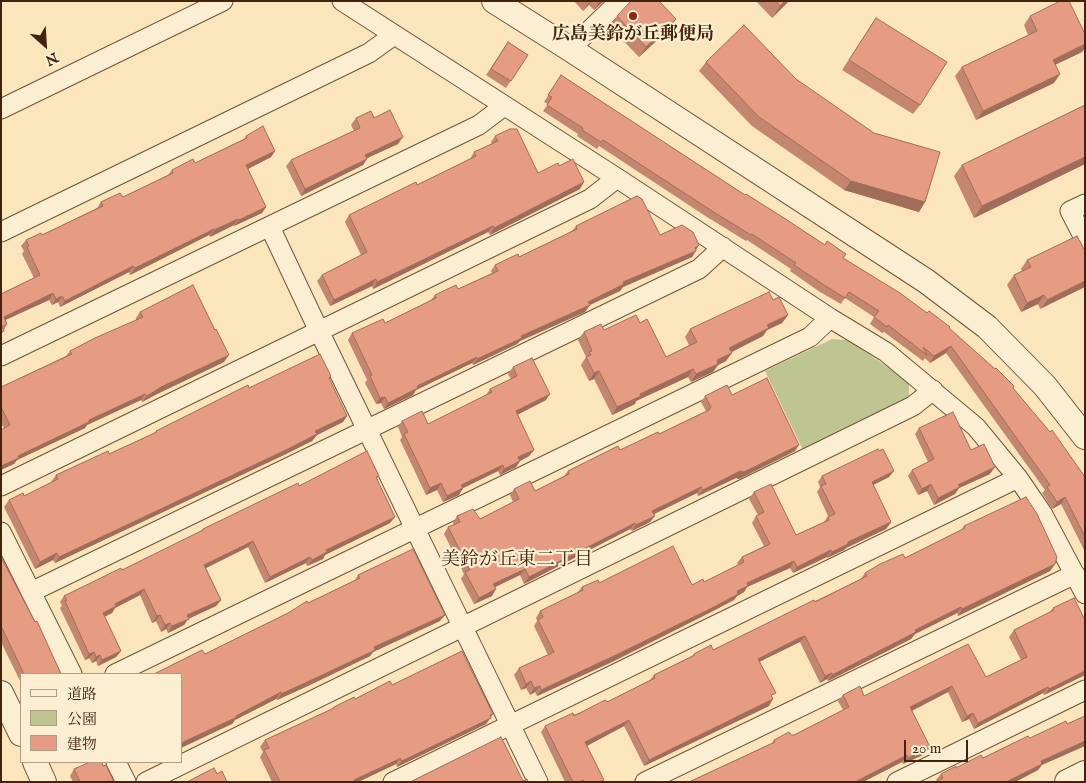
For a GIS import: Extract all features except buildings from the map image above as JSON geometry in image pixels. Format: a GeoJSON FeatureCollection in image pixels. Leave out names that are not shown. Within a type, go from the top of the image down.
{"type":"FeatureCollection","features":[{"type":"Feature","properties":{"kind":"street"},"geometry":{"type":"LineString","coordinates":[[1,109],[223,1]]}},
{"type":"Feature","properties":{"kind":"street"},"geometry":{"type":"LineString","coordinates":[[342,1],[830,318],[886,352],[976,427],[1018,478],[1042,513],[1085,594]]}},
{"type":"Feature","properties":{"kind":"street"},"geometry":{"type":"LineString","coordinates":[[494,1],[926,281],[987,327],[1044,386],[1085,437]]}},
{"type":"Feature","properties":{"kind":"street"},"geometry":{"type":"LineString","coordinates":[[570,49],[620,1]]}},
{"type":"Feature","properties":{"kind":"street"},"geometry":{"type":"LineString","coordinates":[[1,232],[369,53],[394,34]]}},
{"type":"Feature","properties":{"kind":"street"},"geometry":{"type":"LineString","coordinates":[[1,356],[479,126],[504,106]]}},
{"type":"Feature","properties":{"kind":"street"},"geometry":{"type":"LineString","coordinates":[[1,486],[590,199],[617,178]]}},
{"type":"Feature","properties":{"kind":"street"},"geometry":{"type":"LineString","coordinates":[[1085,204],[1070,211],[1085,240]]}},
{"type":"Feature","properties":{"kind":"street"},"geometry":{"type":"LineString","coordinates":[[270,227],[538,782]]}},
{"type":"Feature","properties":{"kind":"street"},"geometry":{"type":"LineString","coordinates":[[31,592],[699,269],[723,247]]}},
{"type":"Feature","properties":{"kind":"street"},"geometry":{"type":"LineString","coordinates":[[117,673],[810,336],[830,318]]}},
{"type":"Feature","properties":{"kind":"street"},"geometry":{"type":"LineString","coordinates":[[146,782],[913,406],[933,390]]}},
{"type":"Feature","properties":{"kind":"street"},"geometry":{"type":"LineString","coordinates":[[393,782],[1018,478]]}},
{"type":"Feature","properties":{"kind":"street"},"geometry":{"type":"LineString","coordinates":[[1,532],[72,673]]}},
{"type":"Feature","properties":{"kind":"street"},"geometry":{"type":"LineString","coordinates":[[645,782],[1075,574]]}},
{"type":"Feature","properties":{"kind":"street"},"geometry":{"type":"LineString","coordinates":[[897,782],[1085,690]]}},
{"type":"Feature","properties":{"kind":"street"},"geometry":{"type":"LineString","coordinates":[[1,693],[20,732]]}},
{"type":"Feature","properties":{"kind":"street"},"geometry":{"type":"LineString","coordinates":[[35,763],[44,782]]}},
{"type":"Feature","properties":{"kind":"street"},"geometry":{"type":"LineString","coordinates":[[116,763],[126,782]]}},
{"type":"Feature","properties":{"kind":"street"},"geometry":{"type":"LineString","coordinates":[[1067,782],[1085,773]]}},
{"type":"Feature","properties":{"kind":"green space"},"geometry":{"type":"Polygon","coordinates":[[[832,339],[848,340],[909,382],[909,399],[803,450],[765,371],[832,339]]]}},
{"type":"Feature","properties":{"kind":"place","name":"広島美鈴が丘郵便局"},"geometry":{"type":"Point","coordinates":[633,16]}},
{"type":"Feature","properties":{"kind":"district","name":"美鈴が丘東二丁目"},"geometry":{"type":"Point","coordinates":[517,561]}}]}
